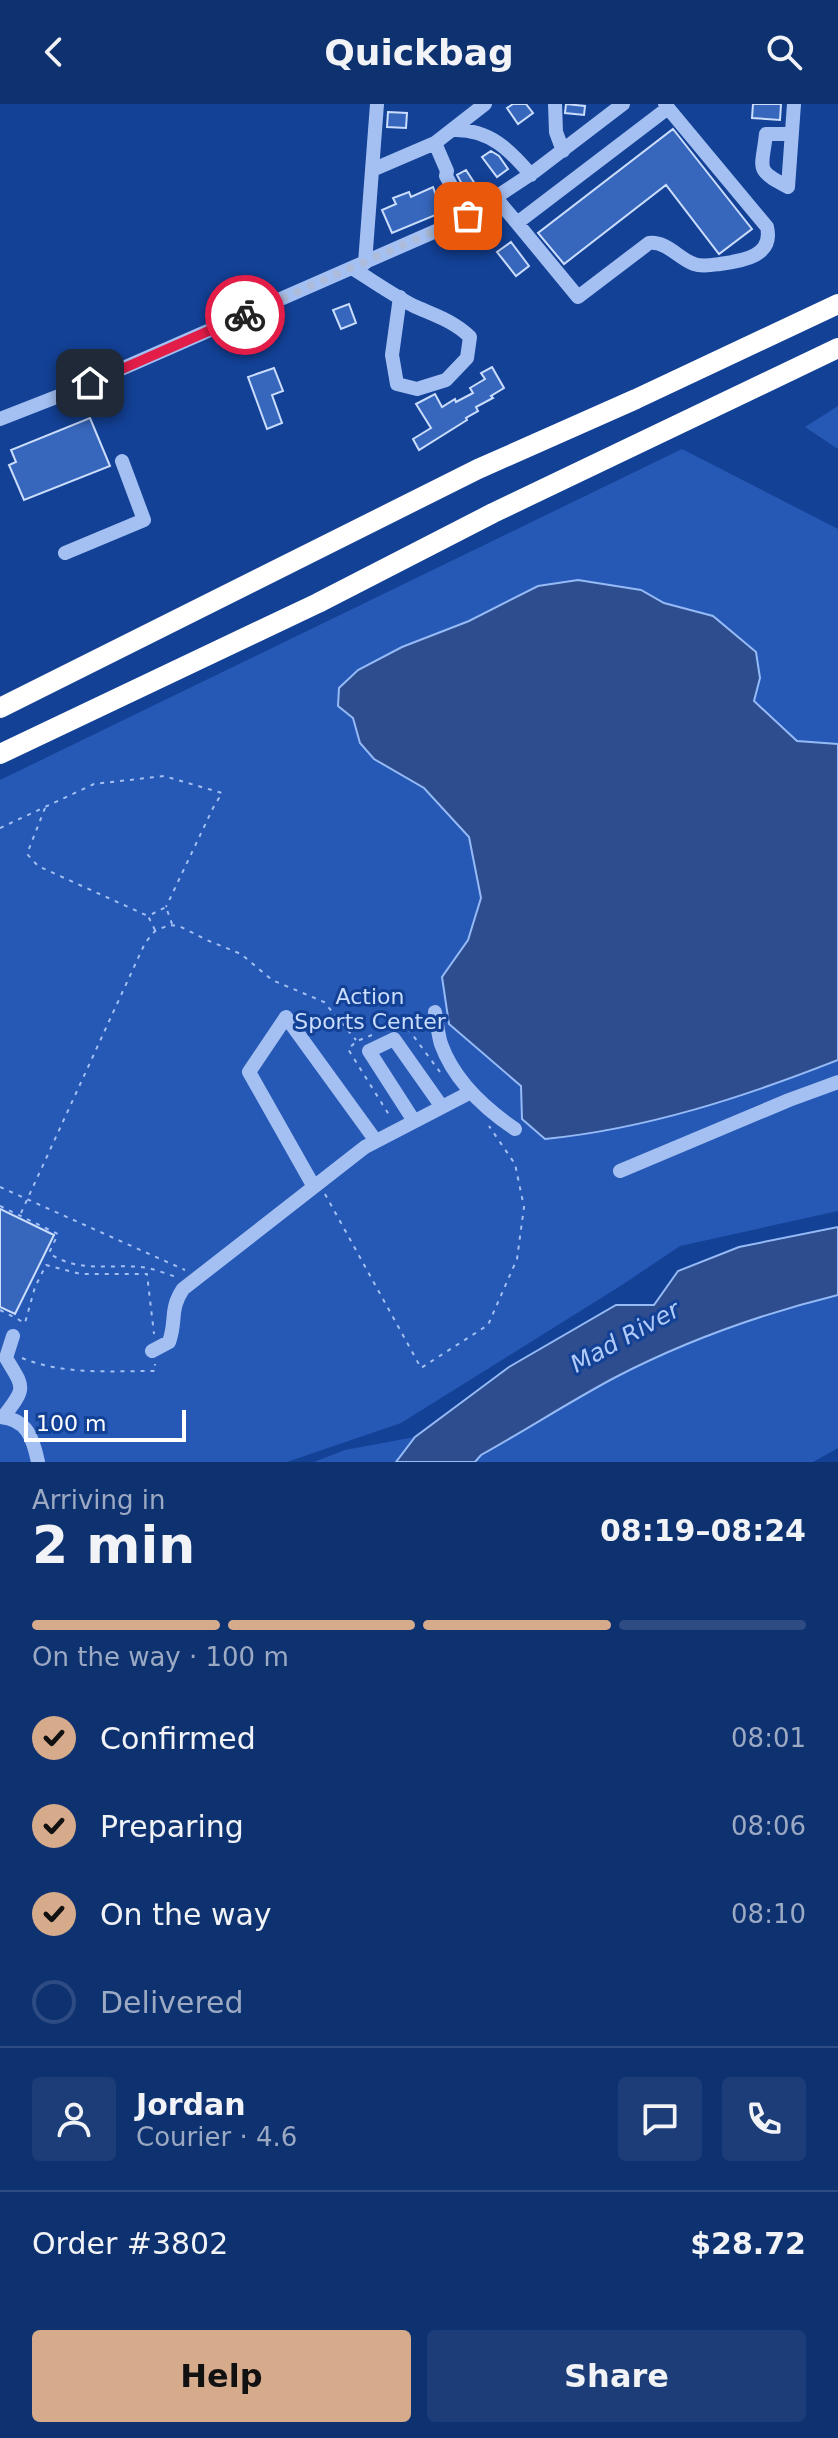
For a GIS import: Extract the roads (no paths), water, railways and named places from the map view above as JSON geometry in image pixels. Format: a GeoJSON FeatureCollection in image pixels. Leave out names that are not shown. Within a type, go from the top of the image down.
{"type":"FeatureCollection","features":[{"type":"Feature","properties":{"kind":"highway"},"geometry":{"type":"LineString","coordinates":[[0,708],[478,469],[838,304]]}},
{"type":"Feature","properties":{"kind":"highway"},"geometry":{"type":"LineString","coordinates":[[0,754],[318,603],[493,513],[838,348]]}},
{"type":"Feature","properties":{"kind":"street"},"geometry":{"type":"LineString","coordinates":[[359,266],[377,104]]}},
{"type":"Feature","properties":{"kind":"street"},"geometry":{"type":"LineString","coordinates":[[372,170],[435,143],[485,104]]}},
{"type":"Feature","properties":{"kind":"street"},"geometry":{"type":"LineString","coordinates":[[555,104],[556,132],[563,151]]}},
{"type":"Feature","properties":{"kind":"street"},"geometry":{"type":"LineString","coordinates":[[0,419],[64,394],[468,216],[531,175],[623,104]]}},
{"type":"Feature","properties":{"kind":"street"},"geometry":{"type":"LineString","coordinates":[[792,134],[794,104]]}},
{"type":"Feature","properties":{"kind":"street"},"geometry":{"type":"LineString","coordinates":[[496,198],[578,297],[649,243],[661,244],[694,264],[705,266],[757,255],[768,237],[767,227],[667,106],[517,223]]}},
{"type":"Feature","properties":{"kind":"street"},"geometry":{"type":"LineString","coordinates":[[454,130],[469,129],[508,149],[531,175]]}},
{"type":"Feature","properties":{"kind":"street"},"geometry":{"type":"LineString","coordinates":[[435,143],[447,171],[446,176],[468,216]]}},
{"type":"Feature","properties":{"kind":"street"},"geometry":{"type":"LineString","coordinates":[[359,266],[400,297],[447,319],[470,337],[467,358],[446,380],[417,389],[397,384],[392,355],[400,297]]}},
{"type":"Feature","properties":{"kind":"street"},"geometry":{"type":"LineString","coordinates":[[65,553],[144,520],[122,461]]}},
{"type":"Feature","properties":{"kind":"street"},"geometry":{"type":"LineString","coordinates":[[435,1012],[441,1042],[450,1063],[471,1092],[493,1114],[515,1129]]}},
{"type":"Feature","properties":{"kind":"street"},"geometry":{"type":"LineString","coordinates":[[318,1189],[249,1072],[286,1017],[376,1141]]}},
{"type":"Feature","properties":{"kind":"street"},"geometry":{"type":"LineString","coordinates":[[414,1121],[369,1051],[394,1039],[442,1107]]}},
{"type":"Feature","properties":{"kind":"street"},"geometry":{"type":"LineString","coordinates":[[620,1171],[838,1082]]}},
{"type":"Feature","properties":{"kind":"street"},"geometry":{"type":"LineString","coordinates":[[155,1350],[169,1342],[173,1331],[173,1310],[183,1289],[318,1189],[376,1141],[471,1092]]}},
{"type":"Feature","properties":{"kind":"street"},"geometry":{"type":"LineString","coordinates":[[2,1417],[21,1391],[20,1378],[6,1358],[13,1336]]}},
{"type":"Feature","properties":{"kind":"street"},"geometry":{"type":"LineString","coordinates":[[2,1417],[16,1419],[22,1424],[38,1462]]}},
{"type":"Feature","properties":{"kind":"water"},"geometry":{"type":"Polygon","coordinates":[[[578,580],[641,590],[664,603],[713,616],[756,652],[760,678],[754,701],[797,741],[838,744],[838,1060],[694,1110],[620,1128],[545,1139],[522,1119],[521,1086],[449,1024],[442,977],[468,940],[481,898],[469,837],[424,788],[374,759],[360,743],[353,718],[338,706],[339,688],[358,670],[402,647],[469,621],[538,586],[578,580]]]}},
{"type":"Feature","properties":{"kind":"water","name":"Mad River"},"geometry":{"type":"Polygon","coordinates":[[[838,1227],[838,1295],[780,1311],[668,1352],[597,1387],[481,1455],[475,1462],[396,1462],[415,1437],[509,1367],[616,1305],[654,1305],[678,1271],[739,1247],[838,1227]]]}},
{"type":"Feature","properties":{"kind":"park label","name":"Action Sports Center"},"geometry":{"type":"Point","coordinates":[370,1008]}}]}
